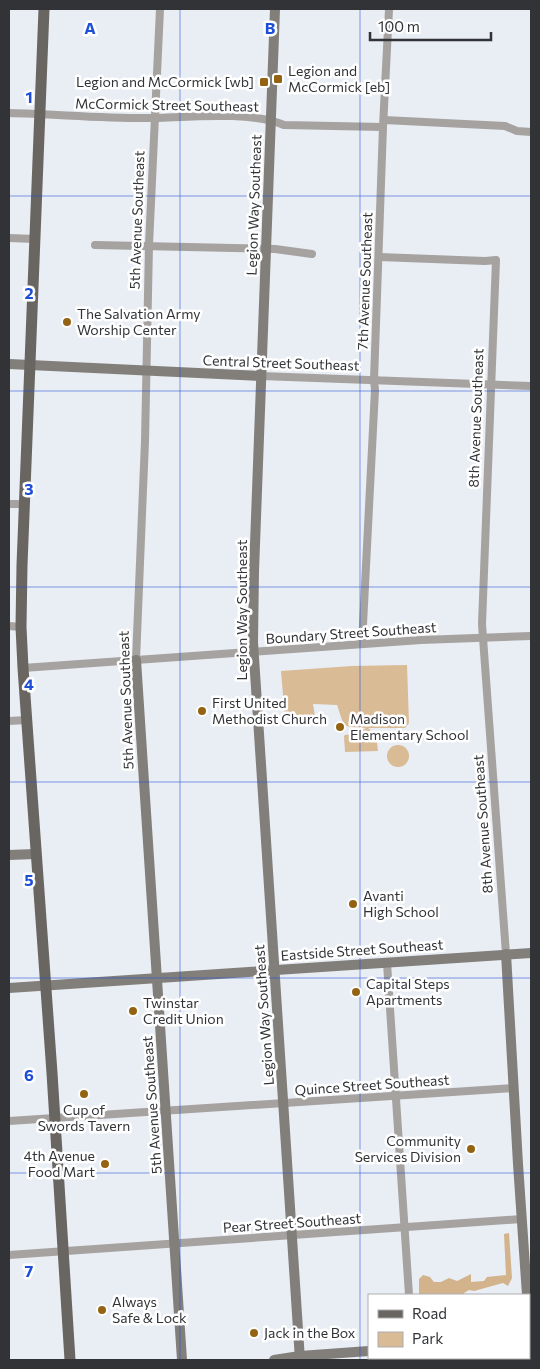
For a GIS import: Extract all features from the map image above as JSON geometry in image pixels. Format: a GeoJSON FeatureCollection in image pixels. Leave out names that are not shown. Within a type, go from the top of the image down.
{"type":"FeatureCollection","features":[{"type":"Feature","properties":{"kind":"main road"},"geometry":{"type":"LineString","coordinates":[[44,9],[21,627],[70,1360]]}},
{"type":"Feature","properties":{"kind":"street","name":"5th Avenue Southeast"},"geometry":{"type":"LineString","coordinates":[[160,9],[149,245],[145,448],[136,660],[182,1360]]}},
{"type":"Feature","properties":{"kind":"street","name":"Legion Way Southeast"},"geometry":{"type":"LineString","coordinates":[[275,9],[253,651],[300,1358]]}},
{"type":"Feature","properties":{"kind":"street","name":"7th Avenue Southeast"},"geometry":{"type":"LineString","coordinates":[[362,644],[375,390],[389,9]]}},
{"type":"Feature","properties":{"kind":"street","name":"McCormick Street Southeast"},"geometry":{"type":"LineString","coordinates":[[9,113],[156,118],[272,119],[284,125],[505,126],[517,131],[531,132]]}},
{"type":"Feature","properties":{"kind":"street"},"geometry":{"type":"LineString","coordinates":[[9,238],[35,239]]}},
{"type":"Feature","properties":{"kind":"street"},"geometry":{"type":"LineString","coordinates":[[95,245],[266,249],[312,254]]}},
{"type":"Feature","properties":{"kind":"street","name":"8th Avenue Southeast"},"geometry":{"type":"LineString","coordinates":[[379,257],[496,260],[482,624],[506,954],[527,1294]]}},
{"type":"Feature","properties":{"kind":"street","name":"Central Street Southeast"},"geometry":{"type":"LineString","coordinates":[[9,364],[531,386]]}},
{"type":"Feature","properties":{"kind":"street"},"geometry":{"type":"LineString","coordinates":[[9,504],[25,504]]}},
{"type":"Feature","properties":{"kind":"street"},"geometry":{"type":"LineString","coordinates":[[9,626],[21,627]]}},
{"type":"Feature","properties":{"kind":"street","name":"Boundary Street Southeast"},"geometry":{"type":"LineString","coordinates":[[23,668],[362,644],[531,636]]}},
{"type":"Feature","properties":{"kind":"street"},"geometry":{"type":"LineString","coordinates":[[9,721],[26,720]]}},
{"type":"Feature","properties":{"kind":"street"},"geometry":{"type":"LineString","coordinates":[[9,855],[35,854]]}},
{"type":"Feature","properties":{"kind":"street","name":"Eastside Street Southeast"},"geometry":{"type":"LineString","coordinates":[[9,988],[531,953]]}},
{"type":"Feature","properties":{"kind":"street"},"geometry":{"type":"LineString","coordinates":[[387,963],[409,1294]]}},
{"type":"Feature","properties":{"kind":"street","name":"Quince Street Southeast"},"geometry":{"type":"LineString","coordinates":[[9,1121],[513,1088]]}},
{"type":"Feature","properties":{"kind":"street","name":"Pear Street Southeast"},"geometry":{"type":"LineString","coordinates":[[9,1255],[522,1219]]}},
{"type":"Feature","properties":{"kind":"street"},"geometry":{"type":"LineString","coordinates":[[530,1339],[531,1360]]}},
{"type":"Feature","properties":{"kind":"street"},"geometry":{"type":"LineString","coordinates":[[274,1360],[368,1351]]}},
{"type":"Feature","properties":{"kind":"street"},"geometry":{"type":"LineString","coordinates":[[425,1360],[447,1359]]}},
{"type":"Feature","properties":{"kind":"green space"},"geometry":{"type":"Polygon","coordinates":[[[407,665],[409,723],[405,728],[368,728],[376,734],[378,751],[345,752],[344,736],[358,733],[366,728],[345,725],[337,705],[313,704],[315,716],[285,718],[281,671],[352,666],[407,665]]]}},
{"type":"Feature","properties":{"kind":"green space"},"geometry":{"type":"Polygon","coordinates":[[[398,745],[406,748],[409,756],[406,764],[398,767],[390,764],[387,756],[390,748],[398,745]]]}},
{"type":"Feature","properties":{"kind":"shaded area"},"geometry":{"type":"Polygon","coordinates":[[[509,1233],[512,1278],[508,1286],[503,1283],[474,1291],[469,1290],[464,1294],[419,1294],[419,1279],[423,1275],[430,1277],[434,1282],[441,1282],[449,1278],[457,1281],[471,1274],[471,1282],[484,1281],[487,1277],[506,1275],[504,1234],[509,1233]]]}},
{"type":"Feature","properties":{"kind":"place","name":"Legion and McCormick [eb]"},"geometry":{"type":"Point","coordinates":[278,79]}},
{"type":"Feature","properties":{"kind":"place","name":"Legion and McCormick [wb]"},"geometry":{"type":"Point","coordinates":[264,82]}},
{"type":"Feature","properties":{"kind":"place","name":"The Salvation Army Worship Center"},"geometry":{"type":"Point","coordinates":[67,322]}},
{"type":"Feature","properties":{"kind":"place","name":"First United Methodist Church"},"geometry":{"type":"Point","coordinates":[202,711]}},
{"type":"Feature","properties":{"kind":"place","name":"Madison Elementary School"},"geometry":{"type":"Point","coordinates":[340,727]}},
{"type":"Feature","properties":{"kind":"place","name":"Avanti High School"},"geometry":{"type":"Point","coordinates":[353,904]}},
{"type":"Feature","properties":{"kind":"place","name":"Capital Steps Apartments"},"geometry":{"type":"Point","coordinates":[356,992]}},
{"type":"Feature","properties":{"kind":"place","name":"Twinstar Credit Union"},"geometry":{"type":"Point","coordinates":[133,1011]}},
{"type":"Feature","properties":{"kind":"place","name":"Cup of Swords Tavern"},"geometry":{"type":"Point","coordinates":[84,1094]}},
{"type":"Feature","properties":{"kind":"place","name":"Community Services Division"},"geometry":{"type":"Point","coordinates":[471,1149]}},
{"type":"Feature","properties":{"kind":"place","name":"4th Avenue Food Mart"},"geometry":{"type":"Point","coordinates":[105,1164]}},
{"type":"Feature","properties":{"kind":"place","name":"Always Safe & Lock"},"geometry":{"type":"Point","coordinates":[102,1310]}},
{"type":"Feature","properties":{"kind":"place","name":"Jack in the Box"},"geometry":{"type":"Point","coordinates":[254,1333]}}]}
